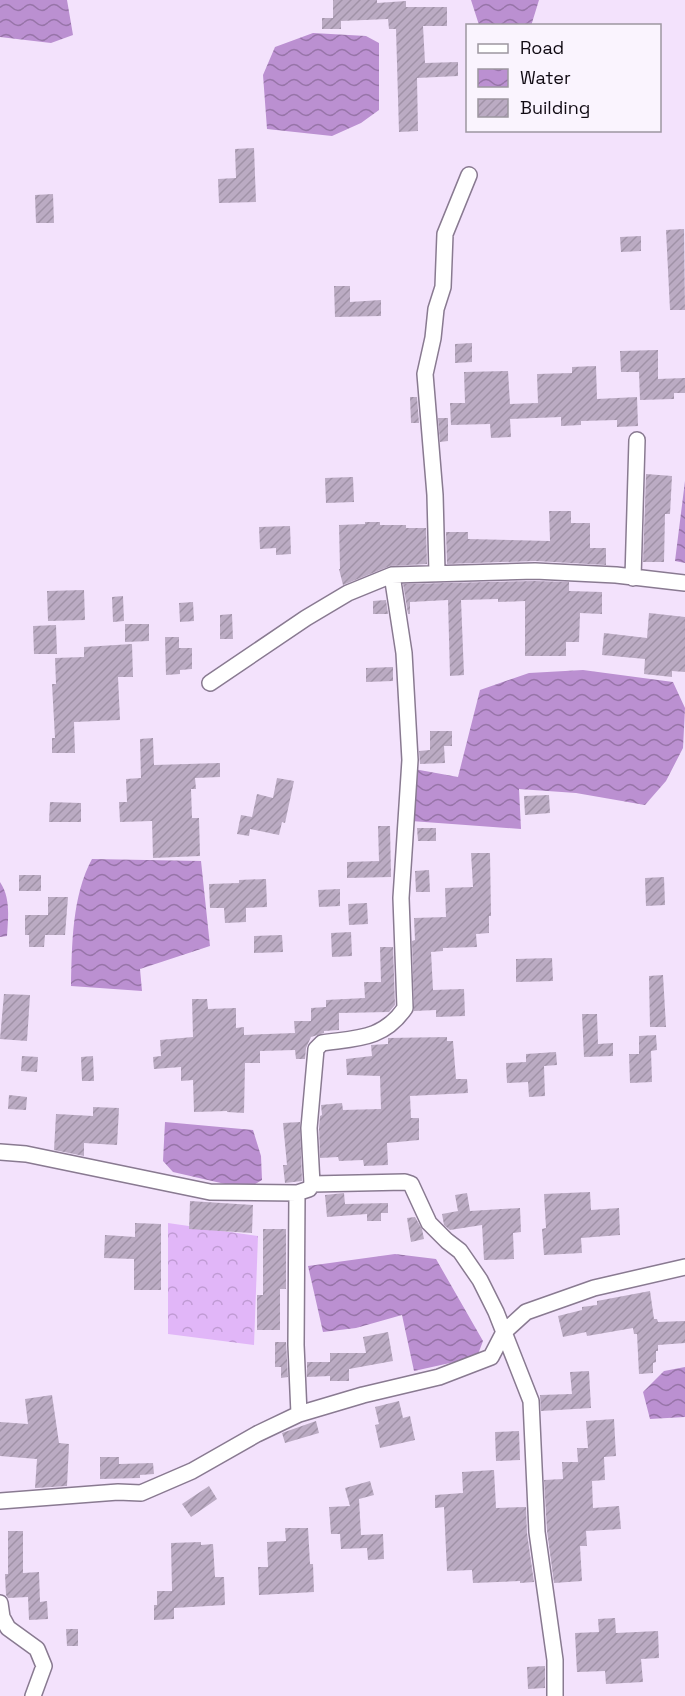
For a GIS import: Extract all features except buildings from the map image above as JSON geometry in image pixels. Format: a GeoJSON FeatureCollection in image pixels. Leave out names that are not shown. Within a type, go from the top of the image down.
{"type":"FeatureCollection","features":[{"type":"Feature","properties":{"kind":"street"},"geometry":{"type":"LineString","coordinates":[[437,572],[435,495],[425,374],[433,338],[436,309],[443,287],[445,234],[469,175]]}},
{"type":"Feature","properties":{"kind":"street"},"geometry":{"type":"LineString","coordinates":[[633,578],[637,440]]}},
{"type":"Feature","properties":{"kind":"street"},"geometry":{"type":"LineString","coordinates":[[210,683],[348,593],[392,575],[535,571],[616,575],[685,583]]}},
{"type":"Feature","properties":{"kind":"street"},"geometry":{"type":"LineString","coordinates":[[0,1152],[26,1154],[210,1192],[297,1193],[309,1190],[312,1184],[309,1128],[316,1049],[322,1043],[376,1035],[405,1008],[401,898],[410,760],[404,653],[392,575]]}},
{"type":"Feature","properties":{"kind":"street"},"geometry":{"type":"LineString","coordinates":[[312,1184],[405,1182],[411,1184],[429,1223],[460,1251],[480,1280],[504,1332],[531,1401],[537,1532],[555,1660],[555,1696]]}},
{"type":"Feature","properties":{"kind":"street"},"geometry":{"type":"LineString","coordinates":[[297,1193],[296,1345],[299,1414]]}},
{"type":"Feature","properties":{"kind":"street"},"geometry":{"type":"LineString","coordinates":[[0,1501],[118,1492],[141,1493],[192,1471],[257,1434],[299,1414],[363,1395],[439,1377],[491,1357],[504,1332],[526,1312],[594,1288],[685,1267]]}},
{"type":"Feature","properties":{"kind":"street"},"geometry":{"type":"LineString","coordinates":[[0,1603],[2,1617],[8,1628],[37,1649],[44,1666],[33,1696]]}},
{"type":"Feature","properties":{"kind":"green space"},"geometry":{"type":"Polygon","coordinates":[[[168,1223],[258,1236],[254,1345],[168,1334],[168,1223]]]}},
{"type":"Feature","properties":{"kind":"water"},"geometry":{"type":"Polygon","coordinates":[[[0,0],[67,0],[73,35],[51,43],[0,37],[0,0]]]}},
{"type":"Feature","properties":{"kind":"water"},"geometry":{"type":"Polygon","coordinates":[[[471,0],[539,0],[532,24],[479,24],[471,0]]]}},
{"type":"Feature","properties":{"kind":"water"},"geometry":{"type":"Polygon","coordinates":[[[313,33],[366,36],[379,43],[379,110],[361,123],[332,136],[267,129],[263,75],[275,47],[313,33]]]}},
{"type":"Feature","properties":{"kind":"water"},"geometry":{"type":"Polygon","coordinates":[[[685,481],[685,563],[675,561],[685,481]]]}},
{"type":"Feature","properties":{"kind":"water"},"geometry":{"type":"Polygon","coordinates":[[[583,670],[673,682],[685,708],[683,748],[666,781],[645,805],[576,793],[519,789],[521,829],[411,821],[414,769],[458,777],[480,690],[529,673],[583,670]]]}},
{"type":"Feature","properties":{"kind":"water"},"geometry":{"type":"Polygon","coordinates":[[[92,859],[201,861],[210,946],[140,969],[142,991],[71,986],[74,921],[80,889],[92,859]]]}},
{"type":"Feature","properties":{"kind":"water"},"geometry":{"type":"Polygon","coordinates":[[[0,882],[6,895],[8,915],[7,936],[0,937],[0,882]]]}},
{"type":"Feature","properties":{"kind":"water"},"geometry":{"type":"Polygon","coordinates":[[[165,1122],[253,1130],[261,1156],[262,1180],[247,1189],[173,1172],[163,1161],[165,1122]]]}},
{"type":"Feature","properties":{"kind":"water"},"geometry":{"type":"Polygon","coordinates":[[[395,1254],[436,1259],[483,1341],[477,1357],[414,1371],[402,1315],[356,1328],[323,1332],[308,1266],[395,1254]]]}},
{"type":"Feature","properties":{"kind":"water"},"geometry":{"type":"Polygon","coordinates":[[[685,1367],[685,1417],[650,1419],[643,1392],[664,1371],[685,1367]]]}}]}
